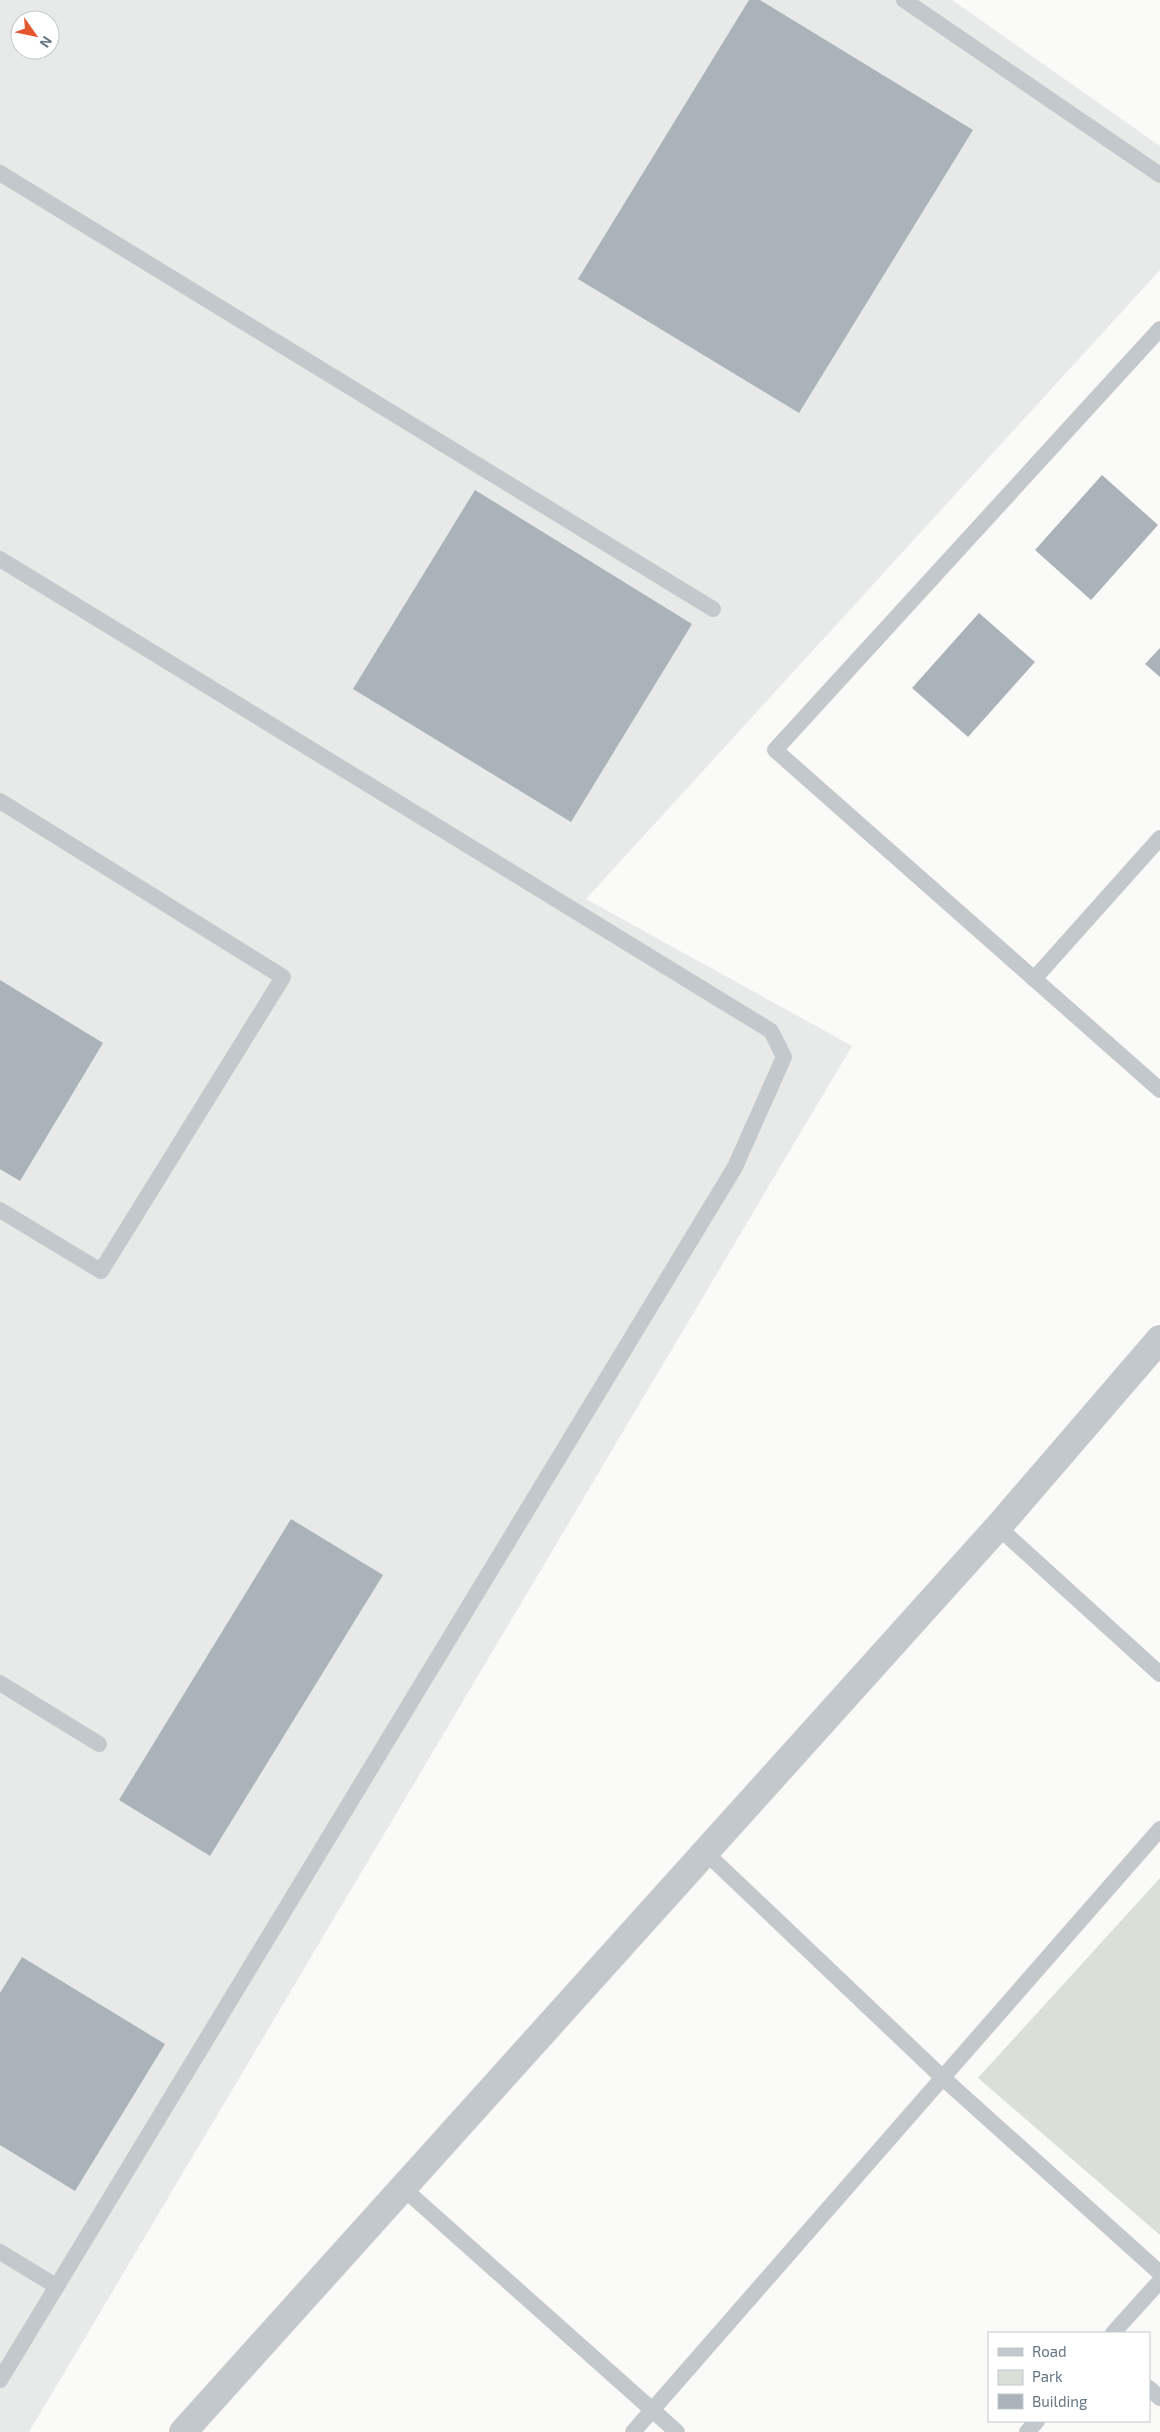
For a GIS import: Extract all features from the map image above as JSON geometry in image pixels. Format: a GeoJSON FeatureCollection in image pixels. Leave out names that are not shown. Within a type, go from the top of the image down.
{"type":"FeatureCollection","features":[{"type":"Feature","properties":{"kind":"street"},"geometry":{"type":"LineString","coordinates":[[183,2432],[998,1527],[1160,1339]]}},
{"type":"Feature","properties":{"kind":"lane"},"geometry":{"type":"LineString","coordinates":[[904,0],[1160,175]]}},
{"type":"Feature","properties":{"kind":"lane"},"geometry":{"type":"LineString","coordinates":[[0,173],[712,609]]}},
{"type":"Feature","properties":{"kind":"lane"},"geometry":{"type":"LineString","coordinates":[[1160,329],[774,750],[1160,1090]]}},
{"type":"Feature","properties":{"kind":"lane"},"geometry":{"type":"LineString","coordinates":[[0,559],[771,1032],[784,1057],[735,1167],[0,2380]]}},
{"type":"Feature","properties":{"kind":"lane"},"geometry":{"type":"LineString","coordinates":[[0,801],[283,977],[101,1271],[0,1210]]}},
{"type":"Feature","properties":{"kind":"lane"},"geometry":{"type":"LineString","coordinates":[[1034,979],[1160,838]]}},
{"type":"Feature","properties":{"kind":"lane"},"geometry":{"type":"LineString","coordinates":[[998,1527],[1160,1674]]}},
{"type":"Feature","properties":{"kind":"lane"},"geometry":{"type":"LineString","coordinates":[[0,1683],[99,1744]]}},
{"type":"Feature","properties":{"kind":"lane"},"geometry":{"type":"LineString","coordinates":[[633,2432],[1160,1829]]}},
{"type":"Feature","properties":{"kind":"lane"},"geometry":{"type":"LineString","coordinates":[[705,1852],[943,2078],[1160,2272]]}},
{"type":"Feature","properties":{"kind":"lane"},"geometry":{"type":"LineString","coordinates":[[403,2188],[678,2432]]}},
{"type":"Feature","properties":{"kind":"lane"},"geometry":{"type":"LineString","coordinates":[[0,2252],[56,2286]]}},
{"type":"Feature","properties":{"kind":"lane"},"geometry":{"type":"LineString","coordinates":[[1114,2332],[1160,2280]]}},
{"type":"Feature","properties":{"kind":"lane"},"geometry":{"type":"LineString","coordinates":[[1150,2389],[1160,2398]]}},
{"type":"Feature","properties":{"kind":"lane"},"geometry":{"type":"LineString","coordinates":[[1027,2432],[1036,2422]]}},
{"type":"Feature","properties":{"kind":"shaded area"},"geometry":{"type":"Polygon","coordinates":[[[0,0],[952,0],[1160,146],[1160,270],[586,899],[852,1046],[29,2432],[0,2432],[0,0]]]}},
{"type":"Feature","properties":{"kind":"green space"},"geometry":{"type":"Polygon","coordinates":[[[1160,1878],[1160,2235],[978,2078],[1160,1878]]]}},
{"type":"Feature","properties":{"kind":"building"},"geometry":{"type":"Polygon","coordinates":[[[749,0],[760,0],[973,130],[799,413],[578,279],[749,0]]]}},
{"type":"Feature","properties":{"kind":"building"},"geometry":{"type":"Polygon","coordinates":[[[1102,475],[1158,525],[1091,600],[1035,550],[1102,475]]]}},
{"type":"Feature","properties":{"kind":"building"},"geometry":{"type":"Polygon","coordinates":[[[475,490],[692,624],[571,822],[353,689],[475,490]]]}},
{"type":"Feature","properties":{"kind":"building"},"geometry":{"type":"Polygon","coordinates":[[[979,613],[1035,662],[968,737],[912,688],[979,613]]]}},
{"type":"Feature","properties":{"kind":"building"},"geometry":{"type":"Polygon","coordinates":[[[1160,648],[1160,677],[1145,664],[1160,648]]]}},
{"type":"Feature","properties":{"kind":"building"},"geometry":{"type":"Polygon","coordinates":[[[0,980],[103,1043],[20,1181],[0,1169],[0,980]]]}},
{"type":"Feature","properties":{"kind":"building"},"geometry":{"type":"Polygon","coordinates":[[[291,1519],[383,1575],[210,1856],[119,1800],[291,1519]]]}},
{"type":"Feature","properties":{"kind":"building"},"geometry":{"type":"Polygon","coordinates":[[[22,1957],[165,2044],[75,2191],[0,2145],[0,1993],[22,1957]]]}}]}
